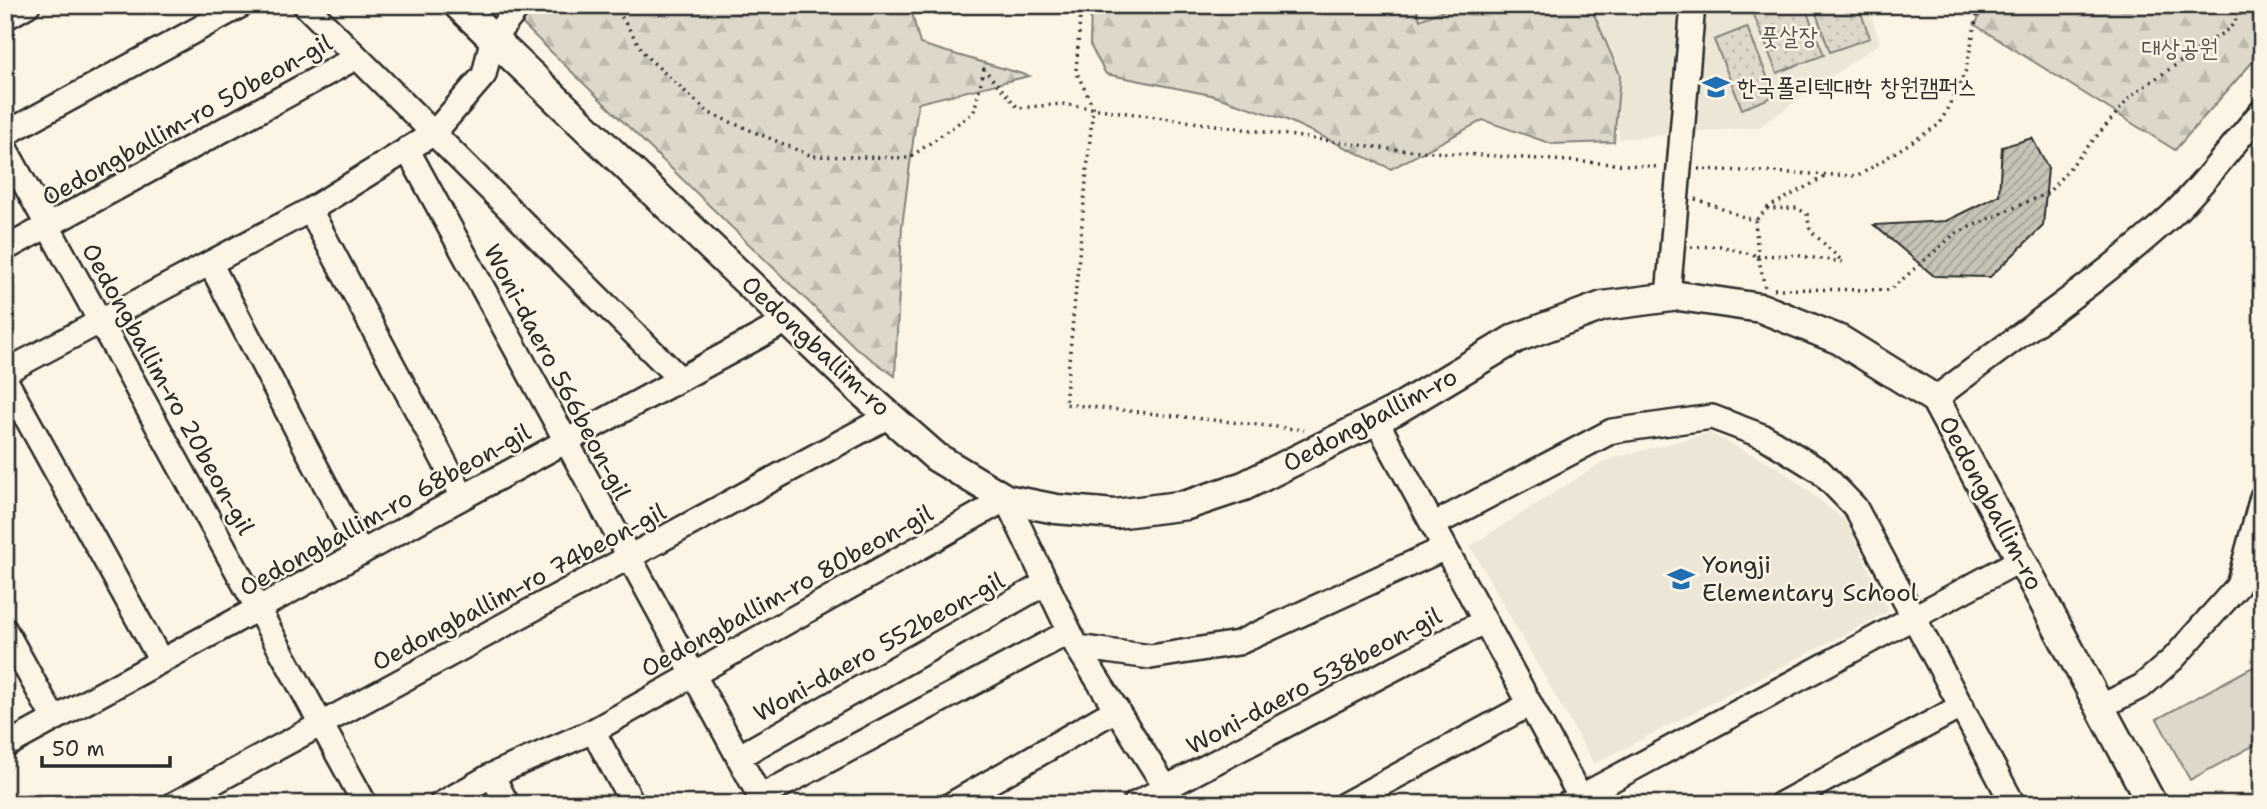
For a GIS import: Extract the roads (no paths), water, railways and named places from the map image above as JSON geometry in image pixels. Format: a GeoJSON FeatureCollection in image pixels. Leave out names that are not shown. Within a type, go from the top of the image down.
{"type":"FeatureCollection","features":[{"type":"Feature","properties":{"kind":"main road","name":"Oedongballim-ro"},"geometry":{"type":"LineString","coordinates":[[458,5],[889,416],[936,457],[1006,499],[1056,509],[1115,514],[1187,505],[1244,486],[1376,420],[1516,338],[1603,306],[1679,296],[1761,308],[1840,340],[1935,399],[2152,804]]}},
{"type":"Feature","properties":{"kind":"street"},"geometry":{"type":"LineString","coordinates":[[5,18],[28,5]]}},
{"type":"Feature","properties":{"kind":"street"},"geometry":{"type":"LineString","coordinates":[[5,134],[242,5]]}},
{"type":"Feature","properties":{"kind":"street"},"geometry":{"type":"LineString","coordinates":[[305,5],[680,379]]}},
{"type":"Feature","properties":{"kind":"street"},"geometry":{"type":"LineString","coordinates":[[5,372],[310,210],[434,133],[484,75],[492,40],[520,5]]}},
{"type":"Feature","properties":{"kind":"street"},"geometry":{"type":"LineString","coordinates":[[1669,285],[1693,5]]}},
{"type":"Feature","properties":{"kind":"street","name":"Oedongballim-ro 50beon-gil"},"geometry":{"type":"LineString","coordinates":[[5,249],[357,57]]}},
{"type":"Feature","properties":{"kind":"street"},"geometry":{"type":"LineString","coordinates":[[1935,399],[2012,339],[2104,274],[2173,214],[2262,111]]}},
{"type":"Feature","properties":{"kind":"street","name":"Oedongballim-ro 20beon-gil"},"geometry":{"type":"LineString","coordinates":[[5,148],[365,804]]}},
{"type":"Feature","properties":{"kind":"street","name":"Woni-daero 566beon-gil"},"geometry":{"type":"LineString","coordinates":[[407,149],[564,442],[694,672],[762,800]]}},
{"type":"Feature","properties":{"kind":"street"},"geometry":{"type":"LineString","coordinates":[[310,210],[463,497]]}},
{"type":"Feature","properties":{"kind":"street"},"geometry":{"type":"LineString","coordinates":[[210,263],[361,553]]}},
{"type":"Feature","properties":{"kind":"street","name":"Oedongballim-ro 68beon-gil"},"geometry":{"type":"LineString","coordinates":[[5,746],[789,320]]}},
{"type":"Feature","properties":{"kind":"street"},"geometry":{"type":"LineString","coordinates":[[5,379],[161,661]]}},
{"type":"Feature","properties":{"kind":"street","name":"Oedongballim-ro 74beon-gil"},"geometry":{"type":"LineString","coordinates":[[174,804],[889,416]]}},
{"type":"Feature","properties":{"kind":"street"},"geometry":{"type":"LineString","coordinates":[[1433,525],[1612,431],[1712,417],[1765,437],[1820,471],[1855,507],[1962,706],[2006,802]]}},
{"type":"Feature","properties":{"kind":"street","name":"Woni-daero 538beon-gil"},"geometry":{"type":"LineString","coordinates":[[1376,420],[1530,704],[1577,801]]}},
{"type":"Feature","properties":{"kind":"street"},"geometry":{"type":"LineString","coordinates":[[2100,707],[2142,686],[2173,659],[2238,586],[2262,497]]}},
{"type":"Feature","properties":{"kind":"street","name":"Woni-daero 552beon-gil"},"geometry":{"type":"LineString","coordinates":[[1006,499],[1073,640],[1172,796]]}},
{"type":"Feature","properties":{"kind":"street","name":"Oedongballim-ro 80beon-gil"},"geometry":{"type":"LineString","coordinates":[[441,804],[492,775],[593,731],[1006,499]]}},
{"type":"Feature","properties":{"kind":"street"},"geometry":{"type":"LineString","coordinates":[[762,800],[1073,640],[1151,657],[1238,643],[1446,548]]}},
{"type":"Feature","properties":{"kind":"street"},"geometry":{"type":"LineString","coordinates":[[1577,801],[2022,559]]}},
{"type":"Feature","properties":{"kind":"street","name":"Woni-daero 552beon-gil"},"geometry":{"type":"LineString","coordinates":[[738,757],[1046,583]]}},
{"type":"Feature","properties":{"kind":"street","name":"Woni-daero 538beon-gil"},"geometry":{"type":"LineString","coordinates":[[1172,796],[1485,621]]}},
{"type":"Feature","properties":{"kind":"street"},"geometry":{"type":"LineString","coordinates":[[5,630],[54,719]]}},
{"type":"Feature","properties":{"kind":"street"},"geometry":{"type":"LineString","coordinates":[[1345,804],[1530,704]]}},
{"type":"Feature","properties":{"kind":"street"},"geometry":{"type":"LineString","coordinates":[[1781,804],[1962,706]]}},
{"type":"Feature","properties":{"kind":"street"},"geometry":{"type":"LineString","coordinates":[[952,804],[1117,709]]}},
{"type":"Feature","properties":{"kind":"street"},"geometry":{"type":"LineString","coordinates":[[593,731],[634,804]]}},
{"type":"Feature","properties":{"kind":"street"},"geometry":{"type":"LineString","coordinates":[[492,775],[507,804]]}},
{"type":"Feature","properties":{"kind":"street"},"geometry":{"type":"LineString","coordinates":[[1135,804],[1172,796]]}},
{"type":"Feature","properties":{"kind":"place","name":"한국폴리텍대학 창원캠퍼스"},"geometry":{"type":"Point","coordinates":[1716,87]}},
{"type":"Feature","properties":{"kind":"place","name":"Yongji Elementary School"},"geometry":{"type":"Point","coordinates":[1681,579]}},
{"type":"Feature","properties":{"kind":"park label","name":"풋살장"},"geometry":{"type":"Point","coordinates":[1789,36]}},
{"type":"Feature","properties":{"kind":"park label","name":"대상공원"},"geometry":{"type":"Point","coordinates":[2180,48]}}]}
